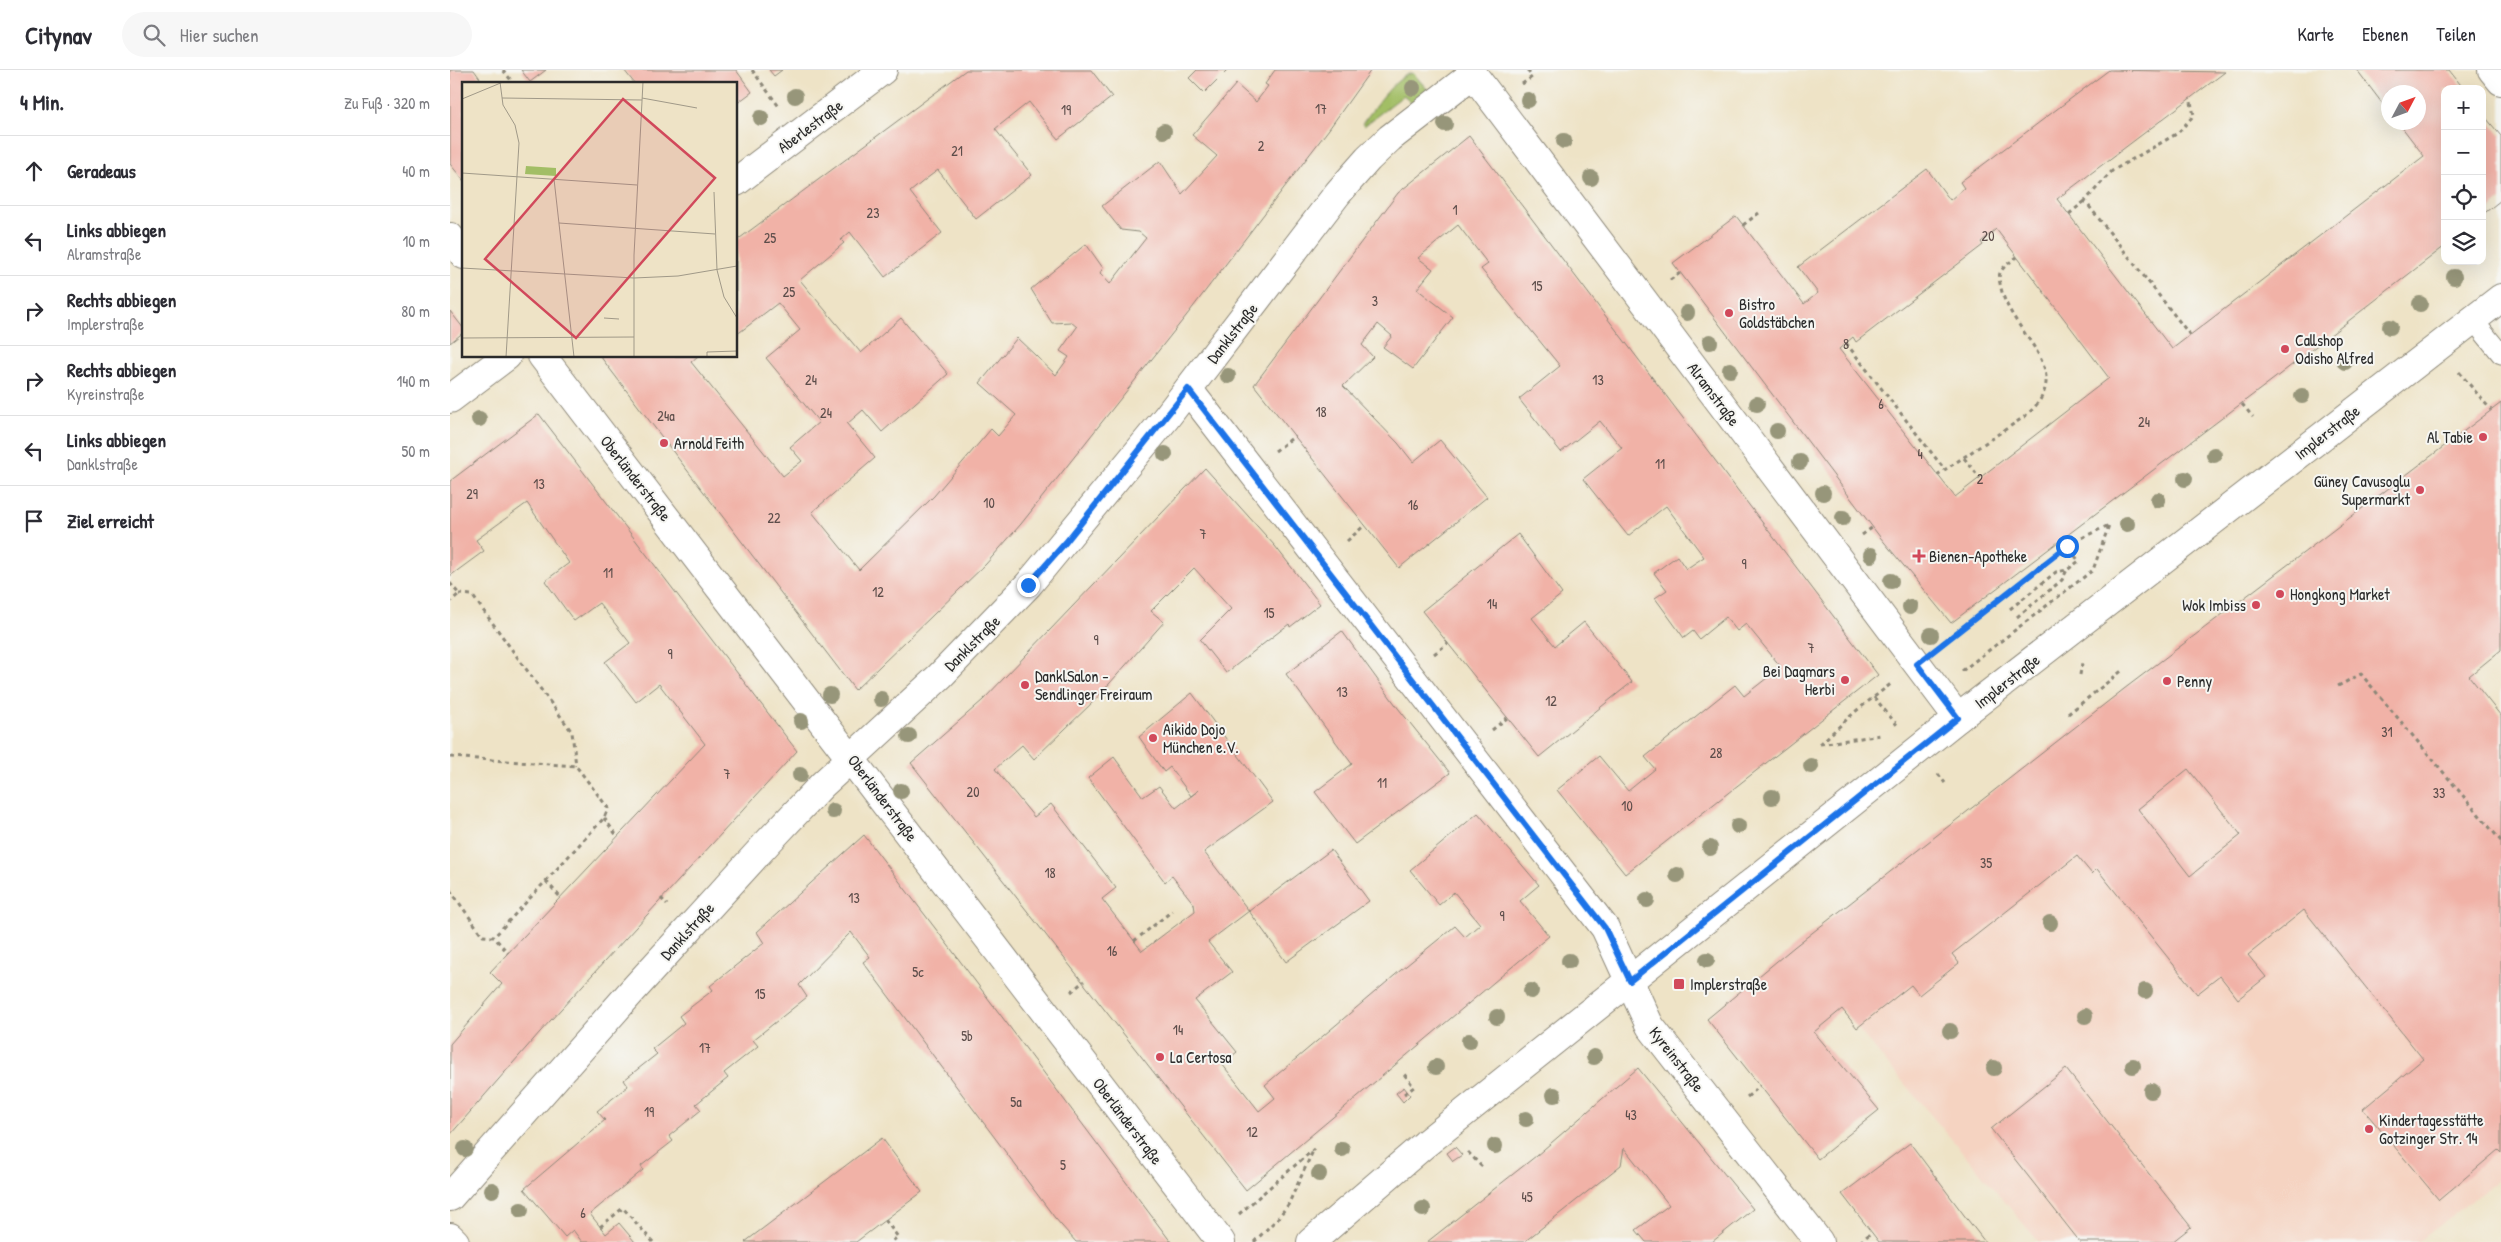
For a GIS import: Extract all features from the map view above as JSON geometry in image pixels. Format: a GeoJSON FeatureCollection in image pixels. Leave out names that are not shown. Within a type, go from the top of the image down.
{"type":"FeatureCollection","features":[{"type":"Feature","properties":{"kind":"street","name":"Aberlestraße"},"geometry":{"type":"LineString","coordinates":[[738,180],[883,70]]}},
{"type":"Feature","properties":{"kind":"street"},"geometry":{"type":"LineString","coordinates":[[2492,70],[2501,81]]}},
{"type":"Feature","properties":{"kind":"street","name":"Danklstraße"},"geometry":{"type":"LineString","coordinates":[[450,1198],[685,932],[776,834],[852,758],[940,676],[1028,585],[1072,535],[1188,389],[1338,193],[1368,159],[1390,138],[1472,72]]}},
{"type":"Feature","properties":{"kind":"street","name":"Alramstraße"},"geometry":{"type":"LineString","coordinates":[[1472,72],[1958,718]]}},
{"type":"Feature","properties":{"kind":"street"},"geometry":{"type":"LineString","coordinates":[[450,237],[462,252]]}},
{"type":"Feature","properties":{"kind":"street","name":"Implerstraße"},"geometry":{"type":"LineString","coordinates":[[1311,1242],[1424,1144],[1958,718],[2501,298]]}},
{"type":"Feature","properties":{"kind":"street"},"geometry":{"type":"LineString","coordinates":[[450,400],[504,358]]}},
{"type":"Feature","properties":{"kind":"street","name":"Oberländerstraße"},"geometry":{"type":"LineString","coordinates":[[544,358],[1218,1238]]}},
{"type":"Feature","properties":{"kind":"street","name":"Kyreinstraße"},"geometry":{"type":"LineString","coordinates":[[1188,389],[1605,928],[1650,1026],[1819,1242]]}},
{"type":"Feature","properties":{"kind":"street"},"geometry":{"type":"LineString","coordinates":[[450,1237],[455,1242]]}},
{"type":"Feature","properties":{"kind":"lane"},"geometry":{"type":"LineString","coordinates":[[2473,320],[2501,354]]}},
{"type":"Feature","properties":{"kind":"path"},"geometry":{"type":"LineString","coordinates":[[503,70],[512,82]]}},
{"type":"Feature","properties":{"kind":"path"},"geometry":{"type":"LineString","coordinates":[[752,70],[799,134]]}},
{"type":"Feature","properties":{"kind":"path"},"geometry":{"type":"LineString","coordinates":[[2069,214],[2085,201],[2112,171],[2178,133],[2194,115],[2190,98]]}},
{"type":"Feature","properties":{"kind":"path"},"geometry":{"type":"LineString","coordinates":[[2085,201],[2190,336]]}},
{"type":"Feature","properties":{"kind":"path"},"geometry":{"type":"LineString","coordinates":[[1743,225],[1759,213]]}},
{"type":"Feature","properties":{"kind":"path"},"geometry":{"type":"LineString","coordinates":[[1938,475],[2034,410],[2046,386],[2046,376],[2041,355],[2014,319],[2004,300],[2000,274],[2017,257]]}},
{"type":"Feature","properties":{"kind":"path"},"geometry":{"type":"LineString","coordinates":[[1846,343],[1945,470]]}},
{"type":"Feature","properties":{"kind":"path"},"geometry":{"type":"LineString","coordinates":[[2438,347],[2491,410]]}},
{"type":"Feature","properties":{"kind":"path"},"geometry":{"type":"LineString","coordinates":[[2242,404],[2252,417]]}},
{"type":"Feature","properties":{"kind":"path"},"geometry":{"type":"LineString","coordinates":[[1964,458],[1980,478]]}},
{"type":"Feature","properties":{"kind":"path"},"geometry":{"type":"LineString","coordinates":[[1884,732],[1879,736],[1820,744],[1874,697],[2067,546],[2109,525],[2092,570],[1890,728]]}},
{"type":"Feature","properties":{"kind":"path"},"geometry":{"type":"LineString","coordinates":[[2010,609],[2056,572],[2067,570],[2079,561],[2067,546]]}},
{"type":"Feature","properties":{"kind":"path"},"geometry":{"type":"LineString","coordinates":[[2016,617],[2062,580],[2067,570]]}},
{"type":"Feature","properties":{"kind":"path"},"geometry":{"type":"LineString","coordinates":[[450,583],[459,594]]}},
{"type":"Feature","properties":{"kind":"path"},"geometry":{"type":"LineString","coordinates":[[450,602],[459,594],[472,595],[572,732],[576,766],[608,808],[604,818],[494,937]]}},
{"type":"Feature","properties":{"kind":"path"},"geometry":{"type":"LineString","coordinates":[[2068,714],[2124,669]]}},
{"type":"Feature","properties":{"kind":"path"},"geometry":{"type":"LineString","coordinates":[[2338,686],[2361,674],[2501,841]]}},
{"type":"Feature","properties":{"kind":"path"},"geometry":{"type":"LineString","coordinates":[[1874,697],[1896,723]]}},
{"type":"Feature","properties":{"kind":"path"},"geometry":{"type":"LineString","coordinates":[[450,757],[576,766]]}},
{"type":"Feature","properties":{"kind":"path"},"geometry":{"type":"LineString","coordinates":[[604,818],[617,836]]}},
{"type":"Feature","properties":{"kind":"path"},"geometry":{"type":"LineString","coordinates":[[546,880],[560,897]]}},
{"type":"Feature","properties":{"kind":"path"},"geometry":{"type":"LineString","coordinates":[[450,890],[483,936],[494,937],[508,953]]}},
{"type":"Feature","properties":{"kind":"path"},"geometry":{"type":"LineString","coordinates":[[1134,941],[1172,911]]}},
{"type":"Feature","properties":{"kind":"path"},"geometry":{"type":"LineString","coordinates":[[1404,1074],[1414,1086],[1404,1094]]}},
{"type":"Feature","properties":{"kind":"path"},"geometry":{"type":"LineString","coordinates":[[1463,1146],[1482,1168]]}},
{"type":"Feature","properties":{"kind":"path"},"geometry":{"type":"LineString","coordinates":[[1218,1238],[1314,1149],[1288,1205],[1254,1242]]}},
{"type":"Feature","properties":{"kind":"path"},"geometry":{"type":"LineString","coordinates":[[600,1227],[623,1208],[653,1242]]}},
{"type":"Feature","properties":{"kind":"path"},"geometry":{"type":"LineString","coordinates":[[885,1220],[898,1237],[891,1242]]}},
{"type":"Feature","properties":{"kind":"path"},"geometry":{"type":"LineString","coordinates":[[1860,1242],[1872,1232]]}},
{"type":"Feature","properties":{"kind":"shaded area"},"geometry":{"type":"Polygon","coordinates":[[[2063,737],[2188,769],[2501,1153],[2501,1178],[2417,1242],[2039,1242],[1857,1028],[1794,947],[2063,737]]]}},
{"type":"Feature","properties":{"kind":"green space"},"geometry":{"type":"Polygon","coordinates":[[[1413,73],[1428,90],[1411,104],[1404,95],[1364,126],[1362,124],[1392,86],[1406,75],[1413,73]]]}},
{"type":"Feature","properties":{"kind":"building"},"geometry":{"type":"Polygon","coordinates":[[[450,70],[474,70],[483,82],[462,82],[462,179],[450,164],[450,70]]]}},
{"type":"Feature","properties":{"kind":"building"},"geometry":{"type":"Polygon","coordinates":[[[521,70],[546,70],[530,82],[521,70]]]}},
{"type":"Feature","properties":{"kind":"building"},"geometry":{"type":"Polygon","coordinates":[[[624,70],[736,70],[752,92],[738,102],[738,82],[633,82],[624,70]]]}},
{"type":"Feature","properties":{"kind":"building"},"geometry":{"type":"Polygon","coordinates":[[[769,70],[782,70],[774,76],[769,70]]]}},
{"type":"Feature","properties":{"kind":"building"},"geometry":{"type":"Polygon","coordinates":[[[966,70],[1091,70],[1112,97],[1058,139],[1029,102],[995,129],[1032,175],[976,219],[938,170],[926,179],[910,192],[942,233],[885,277],[850,232],[841,240],[844,243],[800,280],[861,353],[901,318],[948,374],[882,432],[863,410],[847,424],[875,458],[812,512],[859,570],[934,496],[991,429],[998,436],[1016,415],[980,383],[1017,338],[1056,375],[1069,357],[1060,351],[1077,327],[1071,322],[1052,323],[1031,289],[1086,244],[1103,268],[1100,273],[1110,284],[1146,238],[1139,232],[1121,230],[1102,206],[1160,161],[1182,194],[1217,156],[1192,135],[1236,84],[1256,102],[1268,86],[1265,84],[1275,70],[1371,70],[1329,129],[1190,311],[1021,524],[986,564],[855,690],[602,358],[696,358],[691,362],[783,476],[802,461],[790,447],[819,422],[766,358],[800,330],[778,303],[738,333],[738,240],[966,70]]]}},
{"type":"Feature","properties":{"kind":"building"},"geometry":{"type":"Polygon","coordinates":[[[1197,70],[1227,70],[1204,93],[1189,78],[1197,70]]]}},
{"type":"Feature","properties":{"kind":"building"},"geometry":{"type":"Polygon","coordinates":[[[2109,70],[2225,72],[2057,199],[2172,349],[2424,156],[2404,130],[2426,130],[2426,85],[2381,85],[2381,102],[2357,70],[2449,70],[2461,85],[2441,85],[2441,249],[2275,378],[1951,623],[1880,537],[1673,263],[1736,216],[1804,304],[1818,293],[1798,267],[1927,169],[1950,200],[1964,188],[1960,182],[2109,70]],[[1996,229],[1981,242],[1983,245],[1856,342],[1853,337],[1839,349],[1955,497],[2109,378],[1996,229]]]}},
{"type":"Feature","properties":{"kind":"building"},"geometry":{"type":"Polygon","coordinates":[[[2486,118],[2501,136],[2501,200],[2486,212],[2486,118]]]}},
{"type":"Feature","properties":{"kind":"building"},"geometry":{"type":"Polygon","coordinates":[[[1469,136],[1878,675],[1625,874],[1557,790],[1599,756],[1628,791],[1655,769],[1645,757],[1735,685],[1744,696],[1781,667],[1746,624],[1737,631],[1726,617],[1699,639],[1693,631],[1684,638],[1655,598],[1667,590],[1654,573],[1677,556],[1686,569],[1704,557],[1666,506],[1628,536],[1583,479],[1622,448],[1600,421],[1561,452],[1519,399],[1560,366],[1481,269],[1488,264],[1458,225],[1418,258],[1433,269],[1417,289],[1453,317],[1413,369],[1383,347],[1392,336],[1378,324],[1362,345],[1373,357],[1343,386],[1398,443],[1413,462],[1440,440],[1487,497],[1399,568],[1254,385],[1398,193],[1469,136]]]}},
{"type":"Feature","properties":{"kind":"building"},"geometry":{"type":"Polygon","coordinates":[[[450,311],[462,326],[462,334],[450,343],[450,311]]]}},
{"type":"Feature","properties":{"kind":"building"},"geometry":{"type":"Polygon","coordinates":[[[2501,403],[2501,650],[2469,676],[2501,716],[2501,1153],[2498,1150],[2439,1200],[2363,1109],[2423,1059],[2304,910],[2248,955],[2266,977],[2238,999],[2220,976],[2197,994],[2097,869],[2092,874],[2077,856],[1952,954],[1959,963],[1919,995],[1911,985],[1857,1028],[1842,1009],[1814,1032],[1879,1110],[1818,1159],[1707,1019],[1794,947],[2124,689],[2501,403]],[[2188,769],[2138,809],[2190,876],[2241,835],[2188,769]]]}},
{"type":"Feature","properties":{"kind":"building"},"geometry":{"type":"Polygon","coordinates":[[[539,414],[797,751],[540,1032],[450,1135],[450,1044],[502,984],[490,972],[705,744],[659,684],[636,702],[605,662],[630,643],[599,603],[574,621],[545,581],[569,563],[527,503],[476,540],[484,551],[450,576],[450,481],[539,414]]]}},
{"type":"Feature","properties":{"kind":"building"},"geometry":{"type":"Polygon","coordinates":[[[1205,468],[1275,546],[1320,604],[1290,627],[1289,624],[1226,673],[1200,640],[1231,609],[1194,568],[1151,611],[1164,622],[1094,701],[1034,759],[1022,745],[995,769],[1034,817],[1051,804],[1116,888],[1102,899],[1142,951],[1195,911],[1194,904],[1172,876],[1165,882],[1088,778],[1114,757],[1143,797],[1159,786],[1176,808],[1199,790],[1191,796],[1170,767],[1164,772],[1139,737],[1192,693],[1273,802],[1204,852],[1249,911],[1208,942],[1232,972],[1195,1000],[1237,1052],[1222,1064],[1259,1111],[1275,1098],[1265,1085],[1455,926],[1465,937],[1480,924],[1454,892],[1439,905],[1410,870],[1478,813],[1539,885],[1520,901],[1549,936],[1246,1190],[911,763],[983,700],[1205,468]]]}},
{"type":"Feature","properties":{"kind":"building"},"geometry":{"type":"Polygon","coordinates":[[[1518,534],[1562,594],[1532,618],[1555,646],[1584,622],[1632,682],[1539,757],[1422,611],[1518,534]]]}},
{"type":"Feature","properties":{"kind":"building"},"geometry":{"type":"Polygon","coordinates":[[[1342,631],[1398,708],[1450,773],[1355,844],[1315,792],[1352,764],[1286,674],[1342,631]]]}},
{"type":"Feature","properties":{"kind":"building"},"geometry":{"type":"Polygon","coordinates":[[[864,835],[1171,1242],[1076,1242],[1055,1218],[863,962],[870,957],[851,932],[799,985],[807,997],[753,1040],[758,1046],[724,1073],[728,1078],[696,1104],[701,1110],[669,1136],[673,1141],[641,1166],[643,1170],[590,1214],[606,1234],[619,1223],[635,1242],[582,1242],[573,1230],[565,1237],[524,1189],[605,1120],[597,1111],[628,1086],[624,1080],[657,1054],[652,1049],[684,1023],[679,1016],[713,990],[710,986],[764,943],[757,932],[864,835]]]}},
{"type":"Feature","properties":{"kind":"building"},"geometry":{"type":"Polygon","coordinates":[[[1331,850],[1369,901],[1286,962],[1249,911],[1331,850]]]}},
{"type":"Feature","properties":{"kind":"building"},"geometry":{"type":"Polygon","coordinates":[[[1638,1068],[1753,1209],[1712,1242],[1646,1242],[1636,1230],[1669,1205],[1624,1148],[1621,1165],[1524,1242],[1427,1242],[1536,1156],[1638,1068]]]}},
{"type":"Feature","properties":{"kind":"building"},"geometry":{"type":"Polygon","coordinates":[[[2066,1069],[2191,1227],[2172,1242],[2080,1242],[1991,1129],[2066,1069]]]}},
{"type":"Feature","properties":{"kind":"building"},"geometry":{"type":"Polygon","coordinates":[[[1404,1087],[1410,1095],[1403,1102],[1396,1093],[1404,1087]]]}},
{"type":"Feature","properties":{"kind":"building"},"geometry":{"type":"Polygon","coordinates":[[[882,1138],[922,1192],[856,1242],[745,1242],[882,1138]]]}},
{"type":"Feature","properties":{"kind":"building"},"geometry":{"type":"Polygon","coordinates":[[[1910,1143],[1985,1242],[1879,1242],[1842,1194],[1910,1143]]]}},
{"type":"Feature","properties":{"kind":"building"},"geometry":{"type":"Polygon","coordinates":[[[1455,1147],[1462,1155],[1453,1161],[1447,1153],[1455,1147]]]}},
{"type":"Feature","properties":{"kind":"place","name":"Bistro Goldstäbchen"},"geometry":{"type":"Point","coordinates":[1729,313]}},
{"type":"Feature","properties":{"kind":"place","name":"Callshop Odisho Alfred"},"geometry":{"type":"Point","coordinates":[2285,349]}},
{"type":"Feature","properties":{"kind":"place","name":"Al Tabie"},"geometry":{"type":"Point","coordinates":[2483,437]}},
{"type":"Feature","properties":{"kind":"place","name":"Arnold Feith"},"geometry":{"type":"Point","coordinates":[664,443]}},
{"type":"Feature","properties":{"kind":"place","name":"Güney Cavusoglu Supermarkt"},"geometry":{"type":"Point","coordinates":[2420,490]}},
{"type":"Feature","properties":{"kind":"place","name":"Bienen-Apotheke"},"geometry":{"type":"Point","coordinates":[1919,556]}},
{"type":"Feature","properties":{"kind":"place","name":"Hongkong Market"},"geometry":{"type":"Point","coordinates":[2280,594]}},
{"type":"Feature","properties":{"kind":"place","name":"Wok Imbiss"},"geometry":{"type":"Point","coordinates":[2256,605]}},
{"type":"Feature","properties":{"kind":"place","name":"Bei Dagmars Herbi"},"geometry":{"type":"Point","coordinates":[1845,680]}},
{"type":"Feature","properties":{"kind":"place","name":"Penny"},"geometry":{"type":"Point","coordinates":[2167,681]}},
{"type":"Feature","properties":{"kind":"place","name":"DanklSalon - Sendlinger Freiraum"},"geometry":{"type":"Point","coordinates":[1025,685]}},
{"type":"Feature","properties":{"kind":"place","name":"Aikido Dojo München e.V."},"geometry":{"type":"Point","coordinates":[1153,738]}},
{"type":"Feature","properties":{"kind":"place","name":"Implerstraße"},"geometry":{"type":"Point","coordinates":[1679,984]}},
{"type":"Feature","properties":{"kind":"place","name":"La Certosa"},"geometry":{"type":"Point","coordinates":[1160,1057]}},
{"type":"Feature","properties":{"kind":"place","name":"Kindertagesstätte Gotzinger Str. 14"},"geometry":{"type":"Point","coordinates":[2369,1129]}},
{"type":"Feature","properties":{"kind":"route"},"geometry":{"type":"LineString","coordinates":[[1028,585],[1066,542],[1188,389],[1605,928],[1630,981],[1920,751],[1958,718],[1917,664],[2067,546]]}}]}
